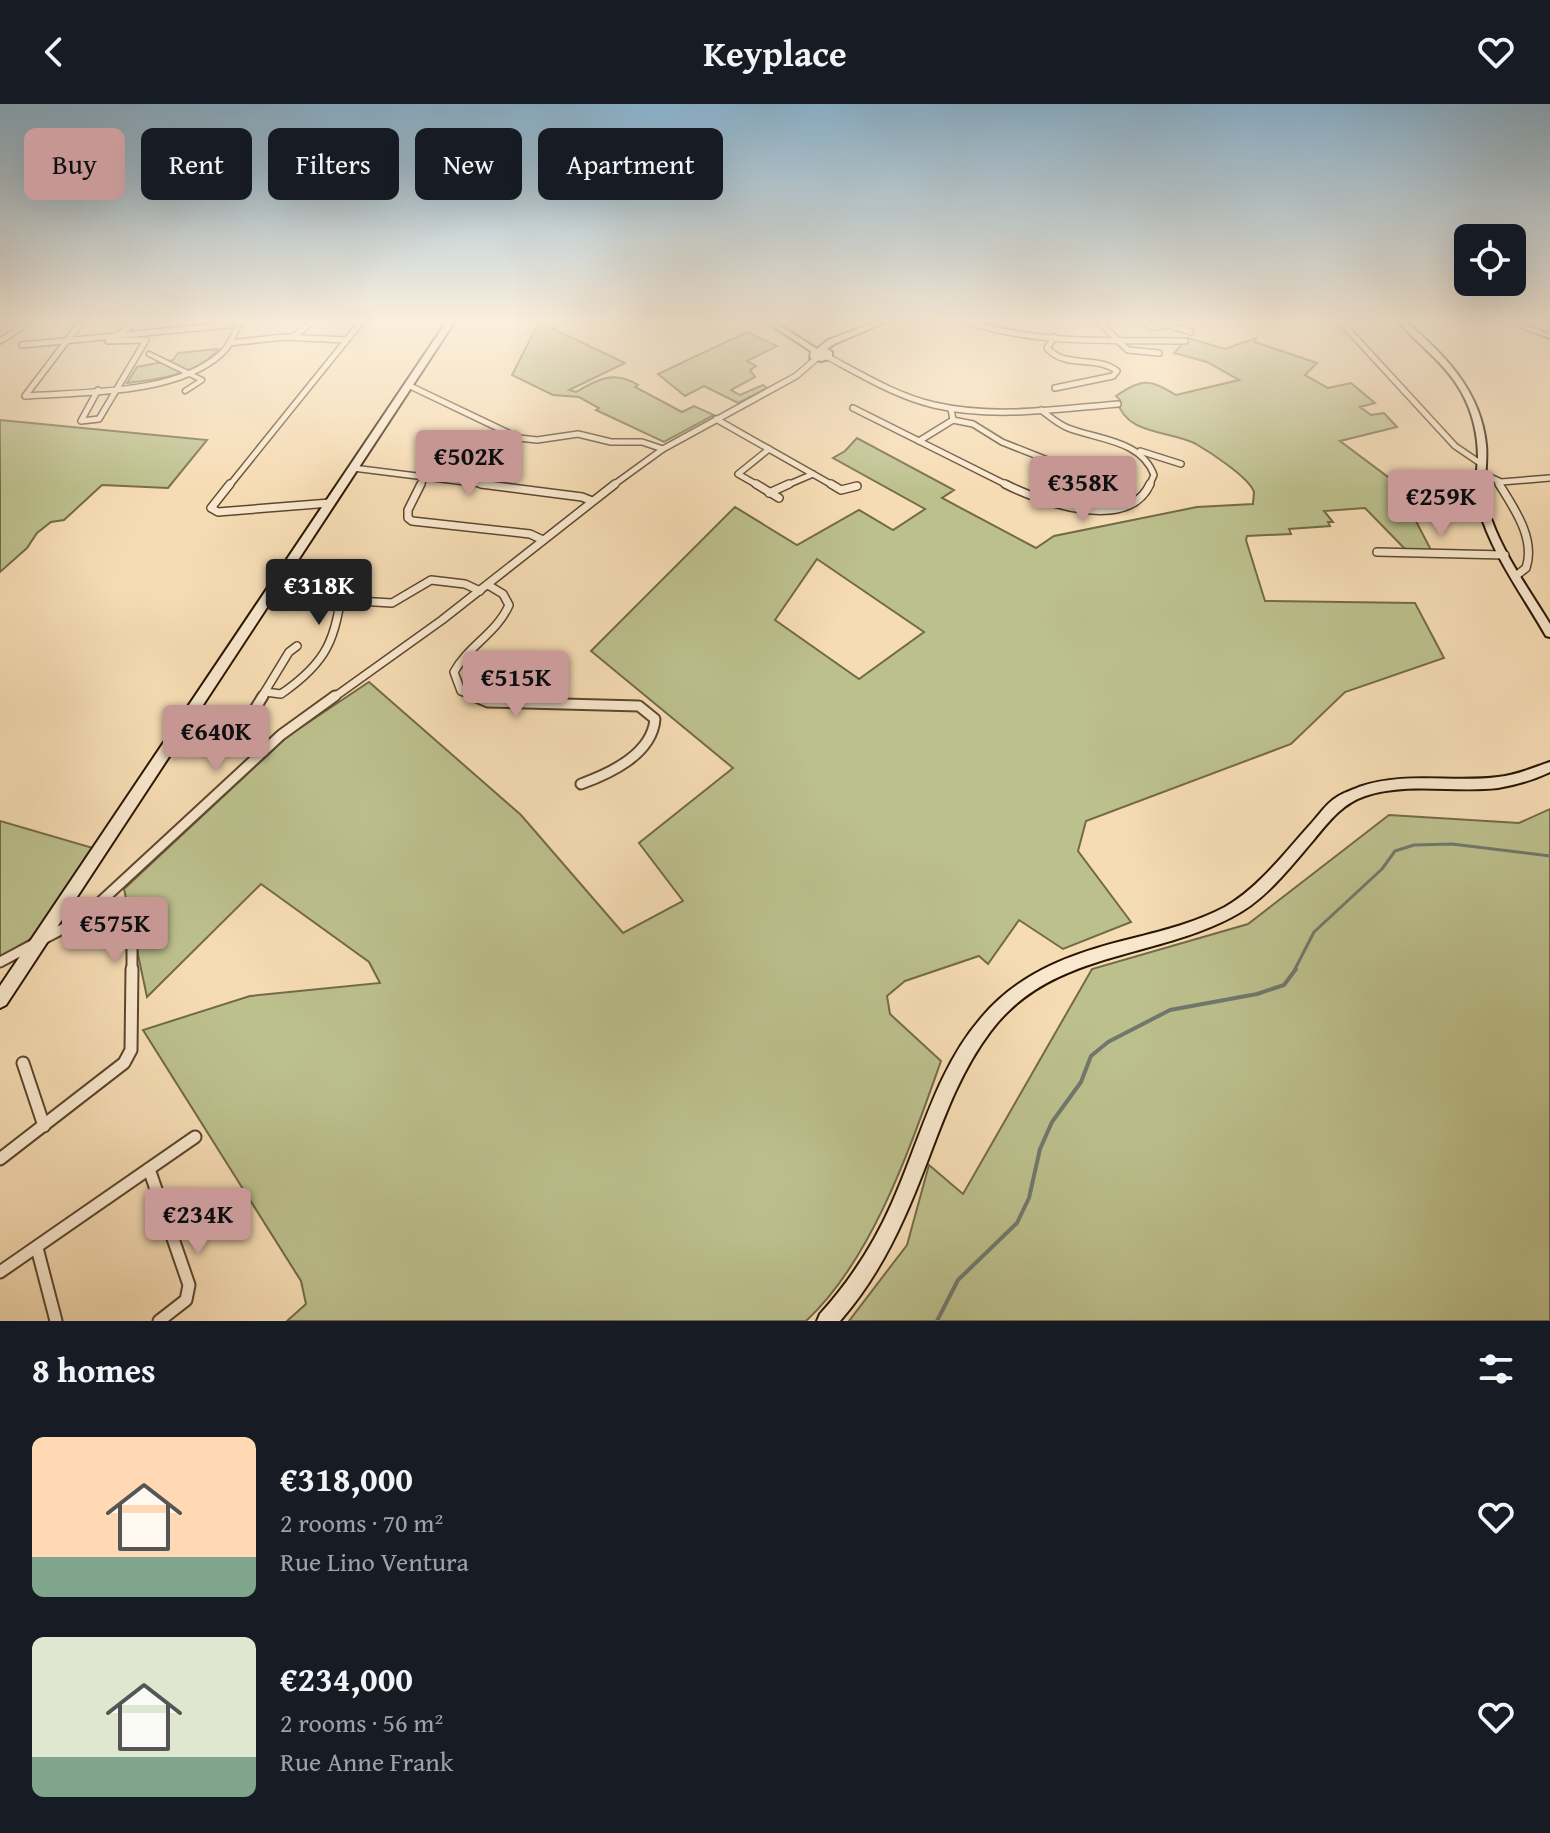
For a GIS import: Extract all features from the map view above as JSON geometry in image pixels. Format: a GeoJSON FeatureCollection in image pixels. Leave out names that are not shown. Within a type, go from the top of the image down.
{"type":"FeatureCollection","features":[{"type":"Feature","properties":{"kind":"main road"},"geometry":{"type":"LineString","coordinates":[[0,1000],[413,378]]}},
{"type":"Feature","properties":{"kind":"main road"},"geometry":{"type":"LineString","coordinates":[[1458,378],[1472,404],[1482,446],[1483,507],[1505,555],[1550,633]]}},
{"type":"Feature","properties":{"kind":"main road"},"geometry":{"type":"LineString","coordinates":[[827,1321],[849,1297],[884,1241],[955,1071],[979,1030],[1012,997],[1047,972],[1086,955],[1195,926],[1231,912],[1254,894],[1340,801],[1354,793],[1385,786],[1486,784],[1513,780],[1550,767]]}},
{"type":"Feature","properties":{"kind":"street"},"geometry":{"type":"LineString","coordinates":[[39,378],[25,396],[117,388],[174,378]]}},
{"type":"Feature","properties":{"kind":"street"},"geometry":{"type":"LineString","coordinates":[[98,390],[81,421],[99,419],[123,378]]}},
{"type":"Feature","properties":{"kind":"street"},"geometry":{"type":"LineString","coordinates":[[185,391],[202,380],[197,378]]}},
{"type":"Feature","properties":{"kind":"street"},"geometry":{"type":"LineString","coordinates":[[316,378],[211,508],[218,512],[330,503]]}},
{"type":"Feature","properties":{"kind":"street"},"geometry":{"type":"LineString","coordinates":[[0,962],[83,918],[281,735],[484,588],[592,501],[663,449],[793,378]]}},
{"type":"Feature","properties":{"kind":"street"},"geometry":{"type":"LineString","coordinates":[[871,378],[917,400],[951,409],[1041,410],[1118,404]]}},
{"type":"Feature","properties":{"kind":"street"},"geometry":{"type":"LineString","coordinates":[[1055,388],[1104,378]]}},
{"type":"Feature","properties":{"kind":"street"},"geometry":{"type":"LineString","coordinates":[[1392,378],[1455,446],[1497,481],[1521,513],[1535,554],[1535,563],[1527,573],[1517,575]]}},
{"type":"Feature","properties":{"kind":"street"},"geometry":{"type":"LineString","coordinates":[[408,385],[519,438],[537,440],[578,434],[611,442],[642,442],[663,449]]}},
{"type":"Feature","properties":{"kind":"street"},"geometry":{"type":"LineString","coordinates":[[853,408],[1018,491],[1084,509],[1129,506],[1145,495],[1154,475],[1149,461],[1139,451]]}},
{"type":"Feature","properties":{"kind":"street"},"geometry":{"type":"LineString","coordinates":[[951,409],[953,420]]}},
{"type":"Feature","properties":{"kind":"street"},"geometry":{"type":"LineString","coordinates":[[1041,410],[1064,427],[1181,464]]}},
{"type":"Feature","properties":{"kind":"street"},"geometry":{"type":"LineString","coordinates":[[973,424],[978,411]]}},
{"type":"Feature","properties":{"kind":"street"},"geometry":{"type":"LineString","coordinates":[[716,419],[841,490],[857,486]]}},
{"type":"Feature","properties":{"kind":"street"},"geometry":{"type":"LineString","coordinates":[[919,441],[953,420],[973,424],[1002,442],[1060,465],[1060,472],[1039,499]]}},
{"type":"Feature","properties":{"kind":"street"},"geometry":{"type":"LineString","coordinates":[[769,449],[738,474],[779,498]]}},
{"type":"Feature","properties":{"kind":"street"},"geometry":{"type":"LineString","coordinates":[[353,468],[582,497],[592,501]]}},
{"type":"Feature","properties":{"kind":"street"},"geometry":{"type":"LineString","coordinates":[[769,493],[813,474]]}},
{"type":"Feature","properties":{"kind":"street"},"geometry":{"type":"LineString","coordinates":[[425,477],[408,510],[408,518],[412,521],[530,534],[543,540]]}},
{"type":"Feature","properties":{"kind":"street"},"geometry":{"type":"LineString","coordinates":[[1497,481],[1550,478]]}},
{"type":"Feature","properties":{"kind":"street"},"geometry":{"type":"LineString","coordinates":[[1377,552],[1505,555]]}},
{"type":"Feature","properties":{"kind":"street"},"geometry":{"type":"LineString","coordinates":[[265,692],[281,694],[319,666],[332,641],[341,600],[343,584],[326,569],[290,564]]}},
{"type":"Feature","properties":{"kind":"street"},"geometry":{"type":"LineString","coordinates":[[341,600],[392,603],[431,580],[465,584],[503,594],[509,605],[500,622],[463,653],[458,661],[454,672],[461,691],[488,702],[639,706],[655,719],[657,729],[652,739],[605,777],[581,784]]}},
{"type":"Feature","properties":{"kind":"street"},"geometry":{"type":"LineString","coordinates":[[247,722],[289,652],[297,646]]}},
{"type":"Feature","properties":{"kind":"street"},"geometry":{"type":"LineString","coordinates":[[0,1159],[124,1063],[131,1050],[132,922],[103,900]]}},
{"type":"Feature","properties":{"kind":"street"},"geometry":{"type":"LineString","coordinates":[[23,1063],[44,1126]]}},
{"type":"Feature","properties":{"kind":"street"},"geometry":{"type":"LineString","coordinates":[[0,1272],[195,1137]]}},
{"type":"Feature","properties":{"kind":"street"},"geometry":{"type":"LineString","coordinates":[[149,1169],[189,1285],[186,1300],[159,1321]]}},
{"type":"Feature","properties":{"kind":"street"},"geometry":{"type":"LineString","coordinates":[[37,1248],[56,1321]]}},
{"type":"Feature","properties":{"kind":"green space"},"geometry":{"type":"Polygon","coordinates":[[[130,378],[165,378],[164,378],[127,383],[130,378]]]}},
{"type":"Feature","properties":{"kind":"green space"},"geometry":{"type":"Polygon","coordinates":[[[518,378],[594,378],[569,390],[576,392],[599,380],[621,378],[682,412],[694,406],[714,415],[664,442],[596,410],[599,408],[579,397],[553,395],[518,378]]]}},
{"type":"Feature","properties":{"kind":"green space"},"geometry":{"type":"Polygon","coordinates":[[[663,378],[754,378],[731,390],[740,395],[763,385],[767,388],[738,403],[704,386],[685,396],[663,378]]]}},
{"type":"Feature","properties":{"kind":"green space"},"geometry":{"type":"Polygon","coordinates":[[[1235,378],[1310,378],[1328,388],[1351,383],[1375,403],[1360,407],[1371,415],[1384,413],[1397,427],[1340,441],[1396,483],[1431,550],[1405,549],[1365,508],[1324,511],[1333,522],[1328,522],[1330,526],[1289,529],[1291,534],[1247,536],[1265,601],[1415,603],[1444,658],[1345,692],[1291,744],[1086,821],[1078,851],[1131,922],[1063,949],[1019,920],[988,964],[979,956],[905,981],[887,996],[890,1014],[941,1061],[903,1164],[870,1234],[830,1295],[806,1321],[287,1321],[306,1304],[301,1281],[143,1030],[250,996],[380,983],[369,962],[261,884],[147,997],[124,889],[288,736],[369,682],[521,815],[623,933],[683,901],[639,843],[733,768],[591,651],[735,507],[797,545],[859,510],[893,530],[925,509],[833,458],[857,438],[954,490],[942,498],[1036,548],[1054,536],[1197,507],[1253,504],[1251,486],[1237,472],[1196,444],[1130,421],[1122,412],[1116,396],[1133,386],[1146,383],[1176,395],[1239,380],[1235,378]],[[817,559],[775,620],[859,679],[924,632],[817,559]]]}},
{"type":"Feature","properties":{"kind":"green space"},"geometry":{"type":"Polygon","coordinates":[[[0,420],[207,440],[168,488],[102,485],[64,520],[51,522],[37,533],[27,548],[0,572],[0,420]]]}},
{"type":"Feature","properties":{"kind":"green space"},"geometry":{"type":"Polygon","coordinates":[[[1550,809],[1550,1321],[849,1321],[907,1245],[929,1165],[963,1194],[1092,969],[1248,924],[1389,815],[1519,823],[1550,809]]]}},
{"type":"Feature","properties":{"kind":"green space"},"geometry":{"type":"Polygon","coordinates":[[[0,821],[93,848],[32,938],[0,957],[0,821]]]}},
{"type":"Feature","properties":{"kind":"waterway"},"geometry":{"type":"LineString","coordinates":[[1294,971],[1314,932],[1382,869],[1395,851],[1414,845],[1452,844],[1550,856]]}},
{"type":"Feature","properties":{"kind":"waterway"},"geometry":{"type":"LineString","coordinates":[[937,1321],[958,1280],[1017,1223],[1029,1198],[1040,1149],[1052,1122],[1081,1082],[1091,1056],[1108,1042],[1170,1010],[1257,994],[1284,985],[1296,969]]}}]}
